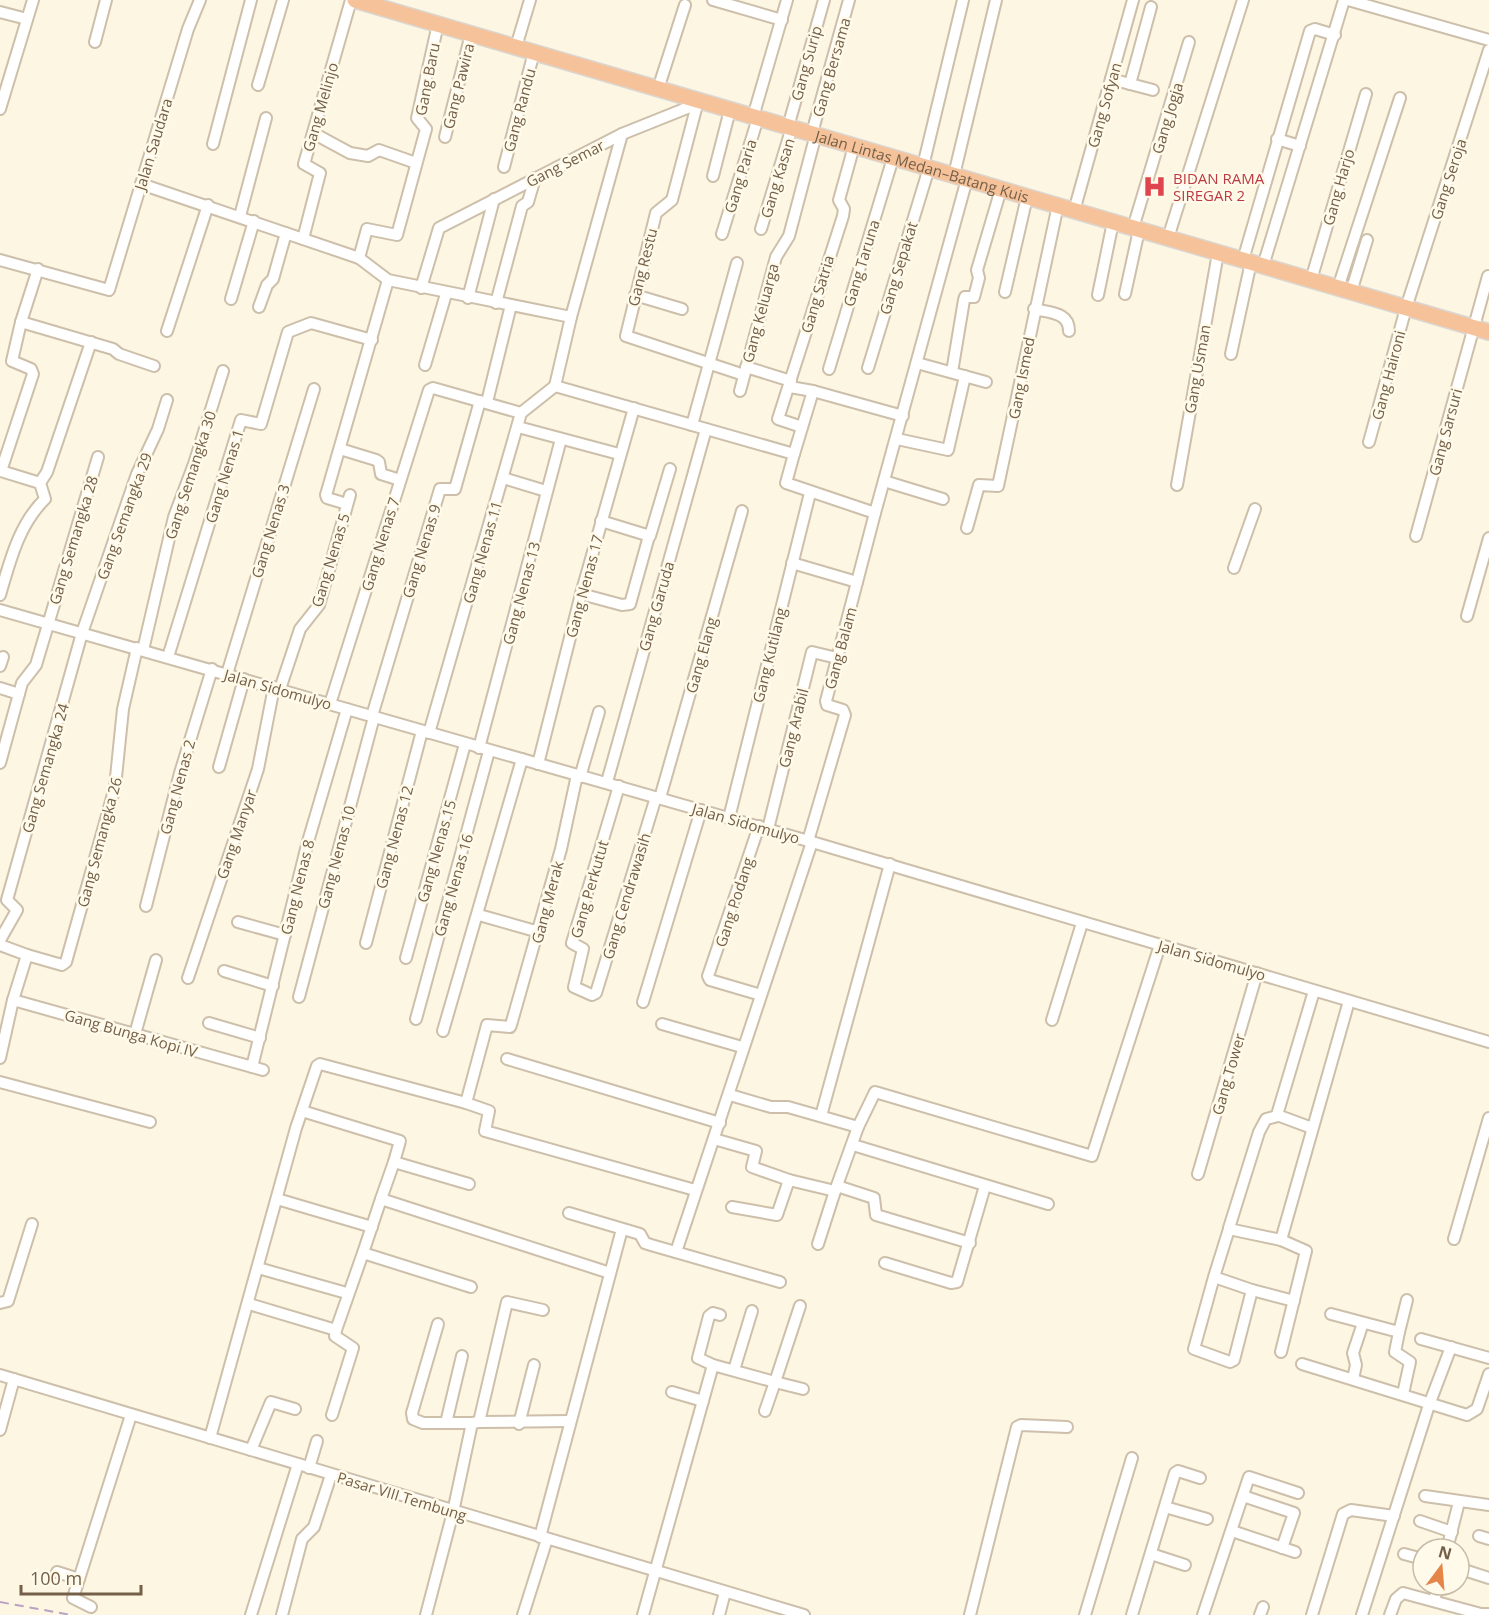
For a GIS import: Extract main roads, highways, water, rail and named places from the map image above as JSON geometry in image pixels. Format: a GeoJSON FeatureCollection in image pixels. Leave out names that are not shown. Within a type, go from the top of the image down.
{"type":"FeatureCollection","features":[{"type":"Feature","properties":{"kind":"highway","name":"Jalan Lintas Medan–Batang Kuis"},"geometry":{"type":"LineString","coordinates":[[353,0],[1489,333]]}},
{"type":"Feature","properties":{"kind":"railway"},"geometry":{"type":"LineString","coordinates":[[0,1602],[71,1615]]}},
{"type":"Feature","properties":{"kind":"place","name":"BIDAN RAMA SIREGAR 2"},"geometry":{"type":"Point","coordinates":[1155,187]}}]}
